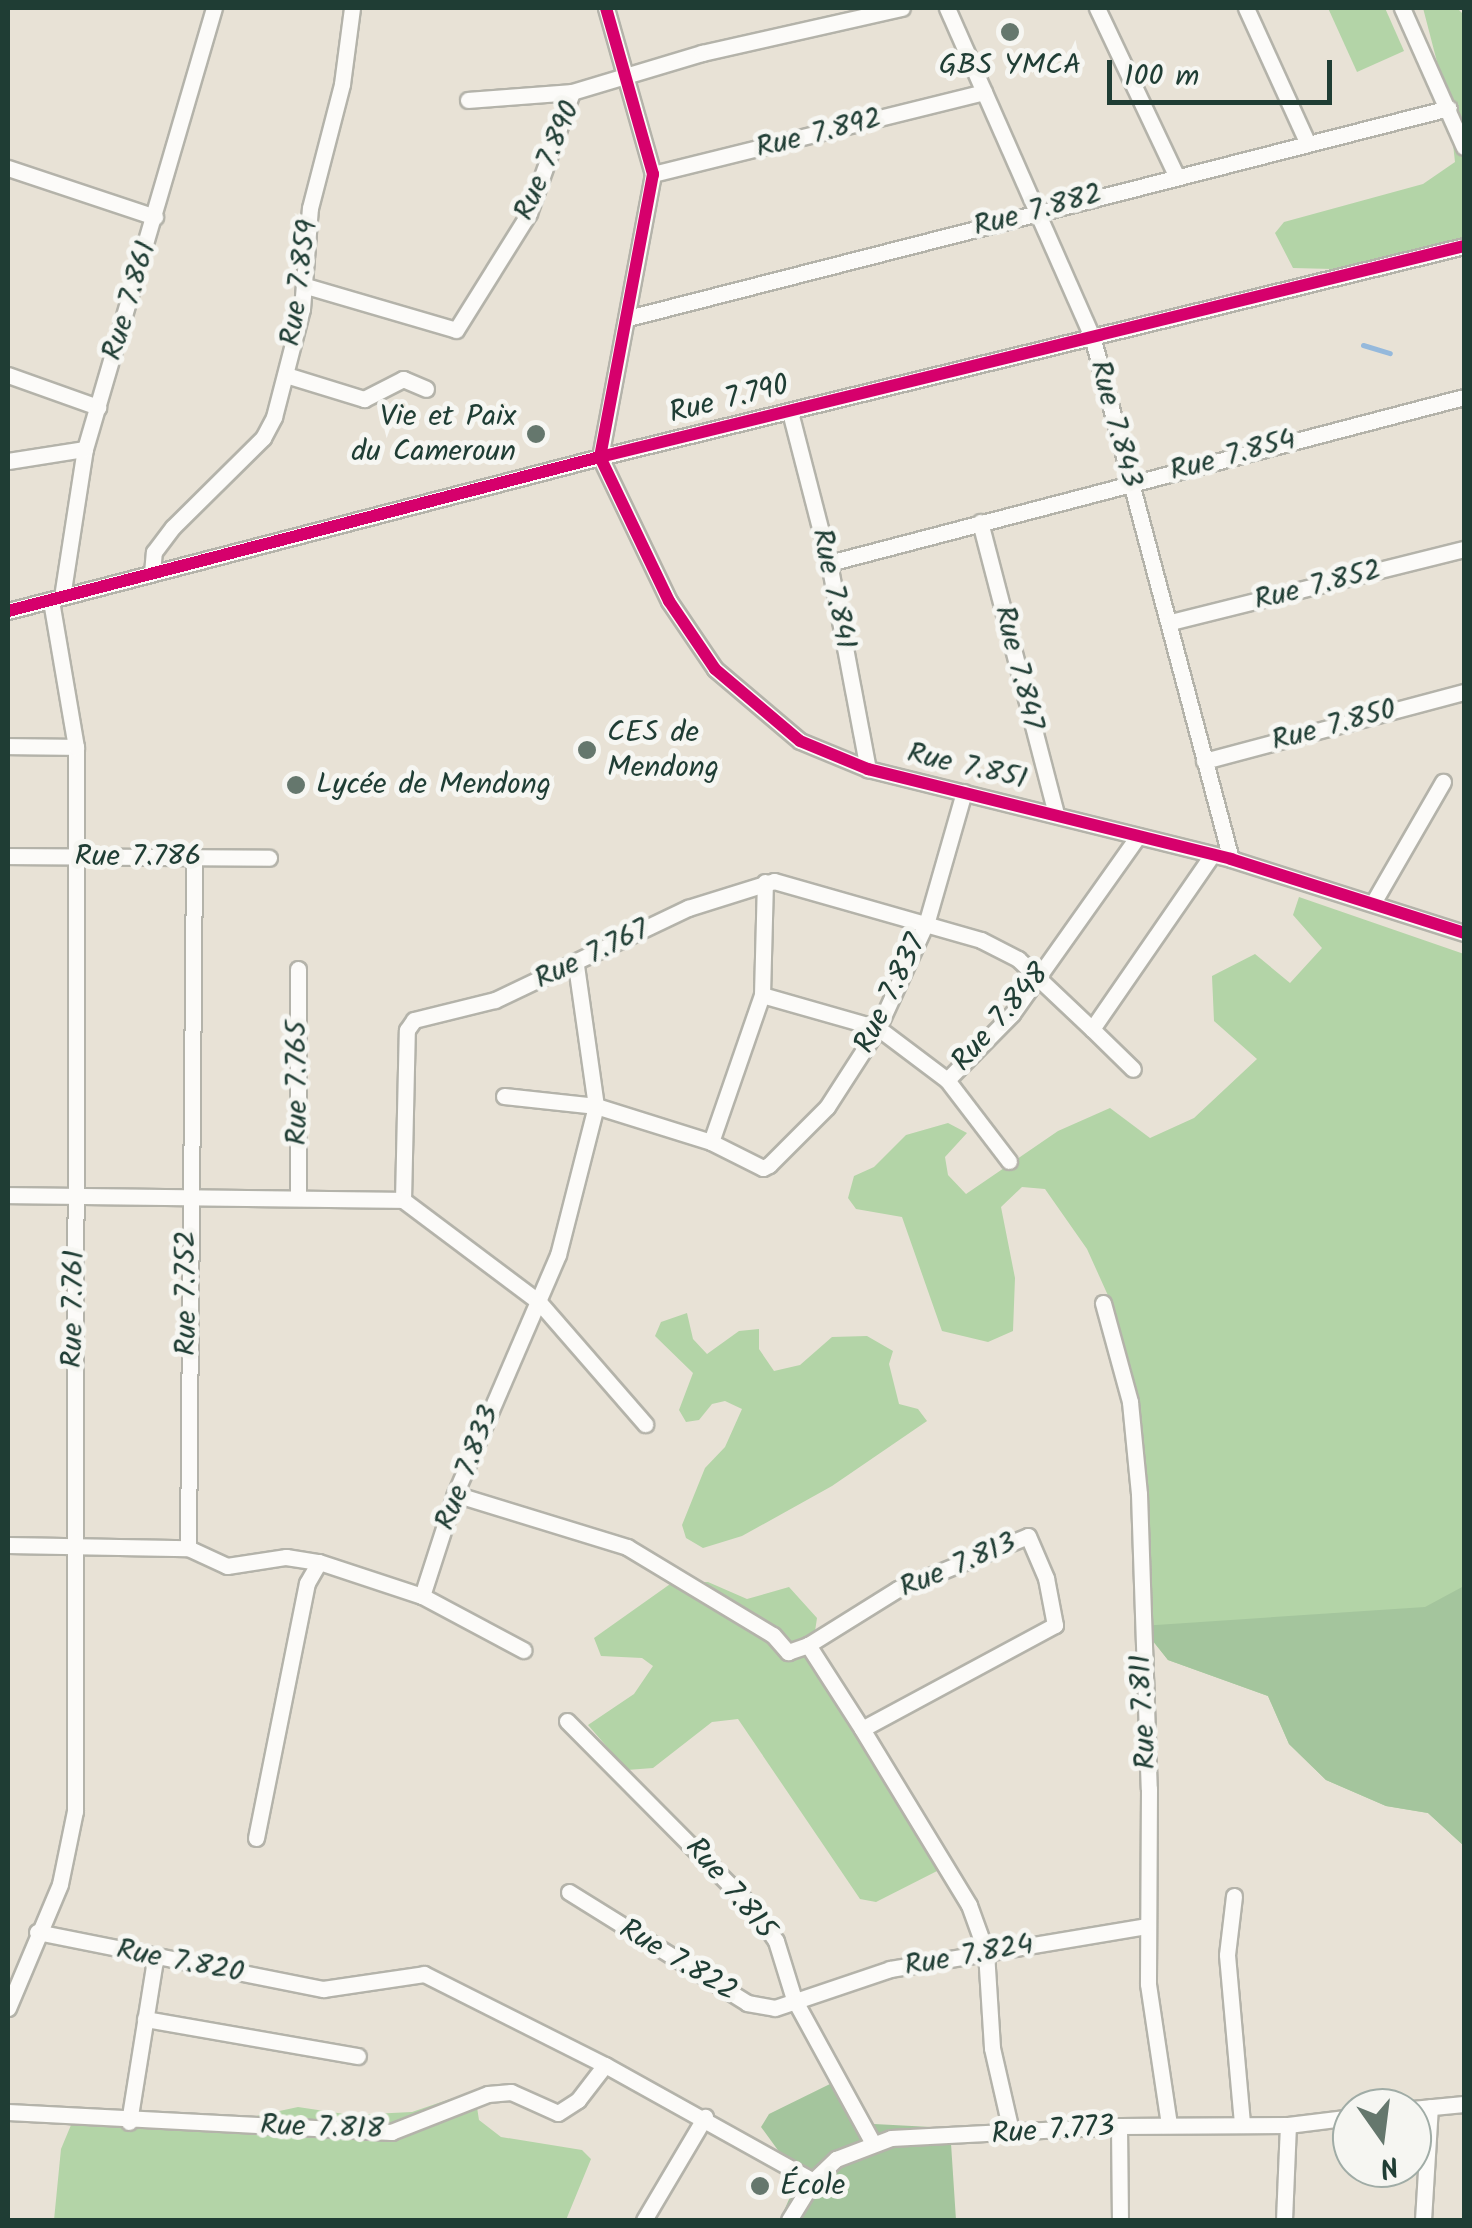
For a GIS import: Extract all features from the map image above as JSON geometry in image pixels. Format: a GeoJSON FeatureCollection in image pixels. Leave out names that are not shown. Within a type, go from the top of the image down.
{"type":"FeatureCollection","features":[{"type":"Feature","properties":{"kind":"street","name":"Rue 7.861"},"geometry":{"type":"LineString","coordinates":[[56,599],[85,449],[214,8]]}},
{"type":"Feature","properties":{"kind":"street","name":"Rue 7.859"},"geometry":{"type":"LineString","coordinates":[[152,573],[154,552],[191,504],[263,438],[286,375],[306,286],[310,208],[342,84],[352,8]]}},
{"type":"Feature","properties":{"kind":"street"},"geometry":{"type":"LineString","coordinates":[[600,457],[653,174],[606,8]]}},
{"type":"Feature","properties":{"kind":"street","name":"Rue 7.890"},"geometry":{"type":"LineString","coordinates":[[306,286],[450,332],[461,327],[528,213],[572,92],[702,53],[902,8]]}},
{"type":"Feature","properties":{"kind":"street","name":"Rue 7.843"},"geometry":{"type":"LineString","coordinates":[[947,8],[1092,336],[1231,859]]}},
{"type":"Feature","properties":{"kind":"street"},"geometry":{"type":"LineString","coordinates":[[1096,8],[1176,175]]}},
{"type":"Feature","properties":{"kind":"street"},"geometry":{"type":"LineString","coordinates":[[1246,8],[1308,144]]}},
{"type":"Feature","properties":{"kind":"street"},"geometry":{"type":"LineString","coordinates":[[1402,8],[1464,147]]}},
{"type":"Feature","properties":{"kind":"street"},"geometry":{"type":"LineString","coordinates":[[468,100],[572,92]]}},
{"type":"Feature","properties":{"kind":"street","name":"Rue 7.892"},"geometry":{"type":"LineString","coordinates":[[653,174],[984,92]]}},
{"type":"Feature","properties":{"kind":"street","name":"Rue 7.882"},"geometry":{"type":"LineString","coordinates":[[628,318],[1449,108]]}},
{"type":"Feature","properties":{"kind":"street"},"geometry":{"type":"LineString","coordinates":[[8,168],[155,216]]}},
{"type":"Feature","properties":{"kind":"street","name":"Rue 7.790"},"geometry":{"type":"LineString","coordinates":[[8,610],[600,457],[1464,246]]}},
{"type":"Feature","properties":{"kind":"street"},"geometry":{"type":"LineString","coordinates":[[8,375],[98,407]]}},
{"type":"Feature","properties":{"kind":"street"},"geometry":{"type":"LineString","coordinates":[[286,375],[364,399],[403,379],[426,389]]}},
{"type":"Feature","properties":{"kind":"street","name":"Rue 7.854"},"geometry":{"type":"LineString","coordinates":[[829,563],[1464,397]]}},
{"type":"Feature","properties":{"kind":"street","name":"Rue 7.841"},"geometry":{"type":"LineString","coordinates":[[790,412],[829,563],[868,769]]}},
{"type":"Feature","properties":{"kind":"street"},"geometry":{"type":"LineString","coordinates":[[8,461],[85,449]]}},
{"type":"Feature","properties":{"kind":"street","name":"Rue 7.851"},"geometry":{"type":"LineString","coordinates":[[600,457],[700,652],[800,741],[868,769],[1231,859],[1464,933]]}},
{"type":"Feature","properties":{"kind":"street","name":"Rue 7.847"},"geometry":{"type":"LineString","coordinates":[[980,522],[1056,814]]}},
{"type":"Feature","properties":{"kind":"street","name":"Rue 7.852"},"geometry":{"type":"LineString","coordinates":[[1171,622],[1464,549]]}},
{"type":"Feature","properties":{"kind":"street","name":"Rue 7.761"},"geometry":{"type":"LineString","coordinates":[[8,2008],[72,1846],[78,857],[76,747],[56,599]]}},
{"type":"Feature","properties":{"kind":"street","name":"Rue 7.850"},"geometry":{"type":"LineString","coordinates":[[1204,760],[1464,692]]}},
{"type":"Feature","properties":{"kind":"street"},"geometry":{"type":"LineString","coordinates":[[8,746],[76,747]]}},
{"type":"Feature","properties":{"kind":"street"},"geometry":{"type":"LineString","coordinates":[[1373,903],[1443,782]]}},
{"type":"Feature","properties":{"kind":"street","name":"Rue 7.837"},"geometry":{"type":"LineString","coordinates":[[711,1142],[766,1167],[827,1107],[878,1028],[927,921],[964,792]]}},
{"type":"Feature","properties":{"kind":"street","name":"Rue 7.848"},"geometry":{"type":"LineString","coordinates":[[762,995],[878,1028],[947,1080],[1040,977],[1138,836]]}},
{"type":"Feature","properties":{"kind":"street"},"geometry":{"type":"LineString","coordinates":[[1092,1029],[1212,855]]}},
{"type":"Feature","properties":{"kind":"street","name":"Rue 7.786"},"geometry":{"type":"LineString","coordinates":[[8,856],[269,858]]}},
{"type":"Feature","properties":{"kind":"street","name":"Rue 7.752"},"geometry":{"type":"LineString","coordinates":[[188,1548],[186,1197],[194,856]]}},
{"type":"Feature","properties":{"kind":"street"},"geometry":{"type":"LineString","coordinates":[[504,1096],[596,1106],[711,1142],[762,995],[764,882]]}},
{"type":"Feature","properties":{"kind":"street","name":"Rue 7.767"},"geometry":{"type":"LineString","coordinates":[[402,1200],[407,1030],[414,1020],[495,1000],[576,965],[688,908],[764,882],[805,886],[982,940],[1040,977],[1134,1069]]}},
{"type":"Feature","properties":{"kind":"street","name":"Rue 7.833"},"geometry":{"type":"LineString","coordinates":[[422,1596],[455,1494],[558,1255],[596,1106],[576,965]]}},
{"type":"Feature","properties":{"kind":"street","name":"Rue 7.765"},"geometry":{"type":"LineString","coordinates":[[298,968],[298,1198]]}},
{"type":"Feature","properties":{"kind":"street"},"geometry":{"type":"LineString","coordinates":[[947,1080],[1009,1160]]}},
{"type":"Feature","properties":{"kind":"street"},"geometry":{"type":"LineString","coordinates":[[8,1195],[402,1200],[539,1302],[645,1424]]}},
{"type":"Feature","properties":{"kind":"street","name":"Rue 7.811"},"geometry":{"type":"LineString","coordinates":[[1104,1303],[1130,1402],[1138,1494],[1149,1996],[1169,2124]]}},
{"type":"Feature","properties":{"kind":"street"},"geometry":{"type":"LineString","coordinates":[[455,1494],[626,1547],[773,1635],[788,1652],[808,1645],[969,1905],[986,1952],[992,2048],[1012,2135]]}},
{"type":"Feature","properties":{"kind":"street","name":"Rue 7.813"},"geometry":{"type":"LineString","coordinates":[[808,1645],[898,1589],[1028,1536],[1046,1578],[1056,1626],[862,1730]]}},
{"type":"Feature","properties":{"kind":"street"},"geometry":{"type":"LineString","coordinates":[[8,1545],[188,1548],[227,1566],[286,1557],[319,1562],[422,1596],[523,1650]]}},
{"type":"Feature","properties":{"kind":"street"},"geometry":{"type":"LineString","coordinates":[[256,1838],[302,1599],[319,1562]]}},
{"type":"Feature","properties":{"kind":"street","name":"Rue 7.815"},"geometry":{"type":"LineString","coordinates":[[567,1720],[753,1908],[776,1941],[794,1999],[873,2144]]}},
{"type":"Feature","properties":{"kind":"street","name":"Rue 7.822"},"geometry":{"type":"LineString","coordinates":[[569,1892],[747,2003],[775,2008],[794,1999]]}},
{"type":"Feature","properties":{"kind":"street"},"geometry":{"type":"LineString","coordinates":[[1234,1896],[1227,1972],[1242,2122]]}},
{"type":"Feature","properties":{"kind":"street","name":"Rue 7.824"},"geometry":{"type":"LineString","coordinates":[[794,1999],[890,1969],[1147,1926]]}},
{"type":"Feature","properties":{"kind":"street","name":"Rue 7.820"},"geometry":{"type":"LineString","coordinates":[[37,1932],[155,1960],[323,1989],[424,1974],[605,2065]]}},
{"type":"Feature","properties":{"kind":"street"},"geometry":{"type":"LineString","coordinates":[[129,2122],[155,1960]]}},
{"type":"Feature","properties":{"kind":"street"},"geometry":{"type":"LineString","coordinates":[[145,2019],[358,2056]]}},
{"type":"Feature","properties":{"kind":"street"},"geometry":{"type":"LineString","coordinates":[[605,2065],[704,2116],[812,2181]]}},
{"type":"Feature","properties":{"kind":"street","name":"Rue 7.818"},"geometry":{"type":"LineString","coordinates":[[8,2112],[129,2122],[390,2132],[473,2096],[500,2092],[558,2113],[578,2100],[605,2065]]}},
{"type":"Feature","properties":{"kind":"street"},"geometry":{"type":"LineString","coordinates":[[1432,2106],[1464,2104]]}},
{"type":"Feature","properties":{"kind":"street"},"geometry":{"type":"LineString","coordinates":[[644,2220],[704,2116]]}},
{"type":"Feature","properties":{"kind":"street","name":"Rue 7.773"},"geometry":{"type":"LineString","coordinates":[[789,2220],[812,2181],[836,2160],[873,2144],[1119,2126],[1242,2122],[1288,2125],[1332,2120]]}},
{"type":"Feature","properties":{"kind":"street"},"geometry":{"type":"LineString","coordinates":[[1284,2220],[1288,2125]]}},
{"type":"Feature","properties":{"kind":"street"},"geometry":{"type":"LineString","coordinates":[[1119,2126],[1120,2220]]}},
{"type":"Feature","properties":{"kind":"street"},"geometry":{"type":"LineString","coordinates":[[1423,2220],[1425,2188]]}},
{"type":"Feature","properties":{"kind":"green space"},"geometry":{"type":"Polygon","coordinates":[[[1328,8],[1385,8],[1404,51],[1357,72],[1328,8]]]}},
{"type":"Feature","properties":{"kind":"green space"},"geometry":{"type":"Polygon","coordinates":[[[1423,8],[1457,8],[1464,15],[1464,255],[1372,270],[1293,268],[1275,233],[1284,222],[1423,184],[1455,162],[1449,108],[1423,8]]]}},
{"type":"Feature","properties":{"kind":"green space"},"geometry":{"type":"Polygon","coordinates":[[[1299,897],[1464,954],[1464,1846],[1428,1813],[1386,1806],[1326,1780],[1289,1744],[1268,1696],[1168,1660],[1141,1626],[1142,1515],[1128,1364],[1115,1311],[1087,1249],[1045,1189],[1022,1187],[1001,1207],[1015,1278],[1013,1331],[988,1342],[942,1331],[902,1217],[856,1209],[848,1198],[854,1176],[874,1167],[906,1135],[948,1123],[967,1133],[945,1157],[948,1175],[966,1194],[1058,1131],[1110,1108],[1150,1138],[1194,1118],[1257,1059],[1214,1021],[1212,976],[1255,954],[1290,983],[1322,948],[1293,915],[1299,897]]]}},
{"type":"Feature","properties":{"kind":"green space"},"geometry":{"type":"Polygon","coordinates":[[[687,1313],[693,1339],[707,1354],[739,1331],[759,1329],[759,1349],[774,1371],[800,1365],[832,1337],[867,1336],[893,1351],[889,1364],[899,1404],[918,1409],[927,1421],[832,1486],[742,1536],[703,1548],[686,1538],[682,1525],[705,1468],[725,1447],[742,1409],[725,1401],[712,1404],[699,1420],[686,1422],[679,1410],[693,1373],[655,1336],[661,1322],[687,1313]]]}},
{"type":"Feature","properties":{"kind":"green space"},"geometry":{"type":"Polygon","coordinates":[[[673,1582],[708,1582],[747,1599],[789,1587],[817,1618],[814,1638],[826,1679],[943,1868],[876,1902],[860,1899],[738,1719],[712,1722],[653,1768],[627,1770],[588,1725],[634,1694],[653,1666],[642,1658],[601,1656],[594,1638],[673,1582]]]}},
{"type":"Feature","properties":{"kind":"green space"},"geometry":{"type":"Polygon","coordinates":[[[1464,1586],[1464,1846],[1428,1813],[1386,1806],[1326,1780],[1289,1744],[1268,1696],[1168,1660],[1141,1626],[1425,1607],[1464,1586]]]}},
{"type":"Feature","properties":{"kind":"green space"},"geometry":{"type":"Polygon","coordinates":[[[832,2083],[855,2123],[950,2128],[956,2220],[780,2220],[803,2167],[780,2153],[761,2127],[769,2114],[832,2083]]]}},
{"type":"Feature","properties":{"kind":"green space"},"geometry":{"type":"Polygon","coordinates":[[[456,2097],[476,2101],[479,2120],[501,2137],[582,2150],[591,2159],[566,2220],[54,2220],[61,2149],[71,2125],[256,2116],[298,2107],[351,2115],[412,2112],[456,2097]]]}},
{"type":"Feature","properties":{"kind":"waterway"},"geometry":{"type":"LineString","coordinates":[[1363,345],[1390,353]]}},
{"type":"Feature","properties":{"kind":"cycle path"},"geometry":{"type":"LineString","coordinates":[[606,8],[653,174],[600,457],[669,601],[715,669],[800,741],[868,769],[1231,859],[1464,933]]}},
{"type":"Feature","properties":{"kind":"cycle path"},"geometry":{"type":"LineString","coordinates":[[8,611],[600,457],[1464,246]]}},
{"type":"Feature","properties":{"kind":"place","name":"GBS YMCA"},"geometry":{"type":"Point","coordinates":[1010,32]}},
{"type":"Feature","properties":{"kind":"place","name":"Vie et Paix du Cameroun"},"geometry":{"type":"Point","coordinates":[536,434]}},
{"type":"Feature","properties":{"kind":"place","name":"CES de Mendong"},"geometry":{"type":"Point","coordinates":[587,750]}},
{"type":"Feature","properties":{"kind":"place","name":"Lycée de Mendong"},"geometry":{"type":"Point","coordinates":[296,785]}},
{"type":"Feature","properties":{"kind":"place","name":"École"},"geometry":{"type":"Point","coordinates":[760,2186]}}]}
